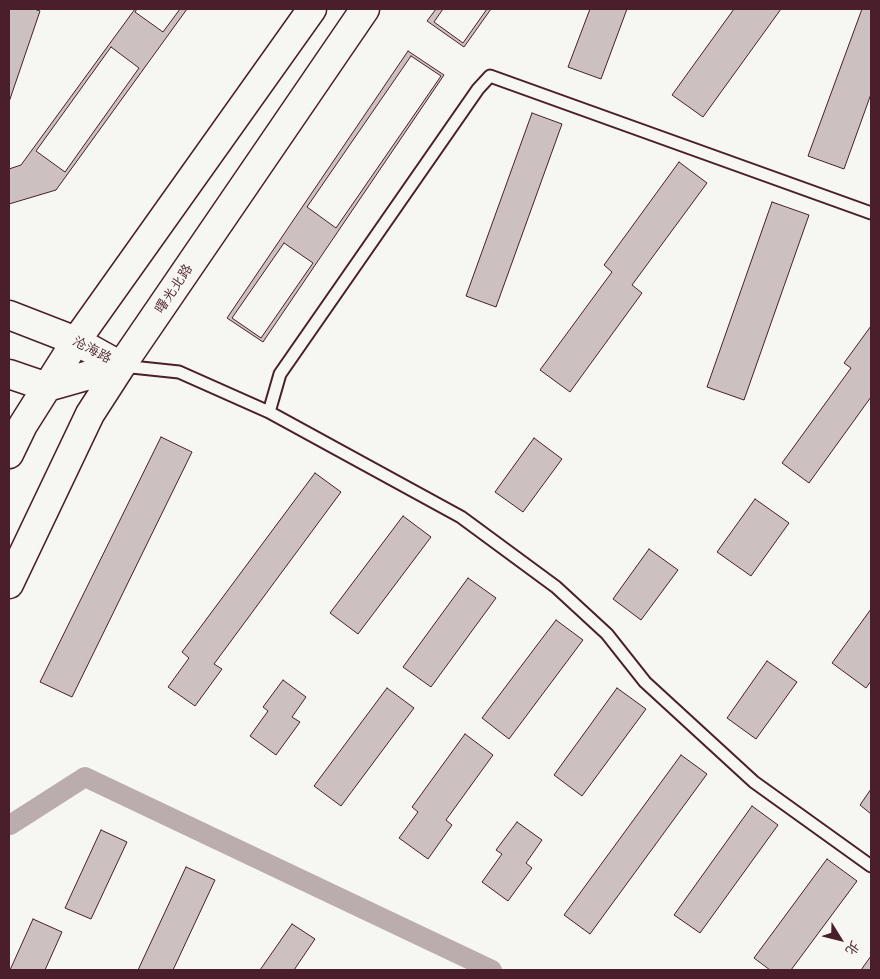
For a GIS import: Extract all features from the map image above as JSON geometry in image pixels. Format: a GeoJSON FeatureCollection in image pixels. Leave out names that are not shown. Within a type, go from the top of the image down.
{"type":"FeatureCollection","features":[{"type":"Feature","properties":{"kind":"main road"},"geometry":{"type":"LineString","coordinates":[[9,454],[23,425],[76,341],[312,9]]}},
{"type":"Feature","properties":{"kind":"main road","name":"曙光北路"},"geometry":{"type":"LineString","coordinates":[[9,584],[90,414],[365,9]]}},
{"type":"Feature","properties":{"kind":"main road","name":"沧海路"},"geometry":{"type":"LineString","coordinates":[[9,315],[76,341],[121,366]]}},
{"type":"Feature","properties":{"kind":"main road","name":"沧海路"},"geometry":{"type":"LineString","coordinates":[[47,387],[121,366]]}},
{"type":"Feature","properties":{"kind":"main road"},"geometry":{"type":"LineString","coordinates":[[9,374],[47,387]]}},
{"type":"Feature","properties":{"kind":"lane"},"geometry":{"type":"LineString","coordinates":[[269,412],[280,374],[472,97],[490,76],[871,213]]}},
{"type":"Feature","properties":{"kind":"lane"},"geometry":{"type":"LineString","coordinates":[[121,366],[179,372],[269,412],[461,518],[556,588],[608,634],[644,682],[754,782],[871,866]]}},
{"type":"Feature","properties":{"kind":"building"},"geometry":{"type":"Polygon","coordinates":[[[9,9],[34,9],[40,11],[9,102],[9,9]]]}},
{"type":"Feature","properties":{"kind":"building"},"geometry":{"type":"Polygon","coordinates":[[[135,9],[187,9],[56,190],[9,204],[9,169],[21,165],[135,9]]]}},
{"type":"Feature","properties":{"kind":"building"},"geometry":{"type":"Polygon","coordinates":[[[137,9],[180,9],[163,32],[135,12],[137,9]]]}},
{"type":"Feature","properties":{"kind":"building"},"geometry":{"type":"Polygon","coordinates":[[[436,9],[491,9],[464,47],[427,21],[436,9]]]}},
{"type":"Feature","properties":{"kind":"building"},"geometry":{"type":"Polygon","coordinates":[[[443,9],[487,9],[463,43],[434,22],[443,9]]]}},
{"type":"Feature","properties":{"kind":"building"},"geometry":{"type":"Polygon","coordinates":[[[590,9],[627,9],[601,79],[568,67],[590,9]]]}},
{"type":"Feature","properties":{"kind":"building"},"geometry":{"type":"Polygon","coordinates":[[[734,9],[781,9],[703,117],[672,95],[734,9]]]}},
{"type":"Feature","properties":{"kind":"building"},"geometry":{"type":"Polygon","coordinates":[[[862,9],[871,9],[871,94],[844,169],[808,156],[862,9]]]}},
{"type":"Feature","properties":{"kind":"building"},"geometry":{"type":"Polygon","coordinates":[[[111,47],[139,68],[65,172],[36,151],[111,47]]]}},
{"type":"Feature","properties":{"kind":"building"},"geometry":{"type":"Polygon","coordinates":[[[408,51],[444,75],[263,342],[227,318],[408,51]]]}},
{"type":"Feature","properties":{"kind":"building"},"geometry":{"type":"Polygon","coordinates":[[[411,56],[441,76],[336,228],[307,207],[411,56]]]}},
{"type":"Feature","properties":{"kind":"building"},"geometry":{"type":"Polygon","coordinates":[[[532,113],[562,124],[496,307],[466,296],[532,113]]]}},
{"type":"Feature","properties":{"kind":"building"},"geometry":{"type":"Polygon","coordinates":[[[679,162],[707,183],[632,285],[642,293],[570,392],[540,370],[612,272],[604,265],[679,162]]]}},
{"type":"Feature","properties":{"kind":"building"},"geometry":{"type":"Polygon","coordinates":[[[772,202],[809,215],[744,400],[707,387],[772,202]]]}},
{"type":"Feature","properties":{"kind":"building"},"geometry":{"type":"Polygon","coordinates":[[[284,243],[313,263],[261,338],[232,318],[284,243]]]}},
{"type":"Feature","properties":{"kind":"building"},"geometry":{"type":"Polygon","coordinates":[[[871,326],[871,397],[809,483],[782,463],[851,368],[844,363],[871,326]]]}},
{"type":"Feature","properties":{"kind":"building"},"geometry":{"type":"Polygon","coordinates":[[[161,437],[192,452],[72,697],[40,682],[161,437]]]}},
{"type":"Feature","properties":{"kind":"building"},"geometry":{"type":"Polygon","coordinates":[[[534,438],[562,459],[523,512],[495,492],[534,438]]]}},
{"type":"Feature","properties":{"kind":"building"},"geometry":{"type":"Polygon","coordinates":[[[315,473],[341,492],[214,664],[222,669],[195,706],[168,687],[189,658],[182,652],[315,473]]]}},
{"type":"Feature","properties":{"kind":"building"},"geometry":{"type":"Polygon","coordinates":[[[755,499],[789,523],[751,576],[717,552],[755,499]]]}},
{"type":"Feature","properties":{"kind":"building"},"geometry":{"type":"Polygon","coordinates":[[[403,516],[431,537],[358,634],[330,613],[403,516]]]}},
{"type":"Feature","properties":{"kind":"building"},"geometry":{"type":"Polygon","coordinates":[[[649,549],[678,570],[641,620],[613,599],[649,549]]]}},
{"type":"Feature","properties":{"kind":"building"},"geometry":{"type":"Polygon","coordinates":[[[468,578],[496,598],[431,687],[403,667],[468,578]]]}},
{"type":"Feature","properties":{"kind":"building"},"geometry":{"type":"Polygon","coordinates":[[[871,609],[871,681],[866,688],[832,663],[871,609]]]}},
{"type":"Feature","properties":{"kind":"building"},"geometry":{"type":"Polygon","coordinates":[[[556,620],[583,640],[509,739],[482,718],[556,620]]]}},
{"type":"Feature","properties":{"kind":"building"},"geometry":{"type":"Polygon","coordinates":[[[767,661],[797,682],[756,739],[727,718],[767,661]]]}},
{"type":"Feature","properties":{"kind":"building"},"geometry":{"type":"Polygon","coordinates":[[[283,680],[306,697],[292,717],[300,722],[276,755],[250,736],[268,711],[263,707],[283,680]]]}},
{"type":"Feature","properties":{"kind":"building"},"geometry":{"type":"Polygon","coordinates":[[[387,688],[414,708],[341,806],[314,786],[387,688]]]}},
{"type":"Feature","properties":{"kind":"building"},"geometry":{"type":"Polygon","coordinates":[[[617,688],[646,709],[582,796],[554,775],[617,688]]]}},
{"type":"Feature","properties":{"kind":"building"},"geometry":{"type":"Polygon","coordinates":[[[465,734],[493,755],[446,820],[452,825],[428,859],[399,838],[418,812],[412,807],[465,734]]]}},
{"type":"Feature","properties":{"kind":"building"},"geometry":{"type":"Polygon","coordinates":[[[681,755],[707,774],[590,934],[564,915],[681,755]]]}},
{"type":"Feature","properties":{"kind":"building"},"geometry":{"type":"Polygon","coordinates":[[[871,789],[871,814],[860,805],[871,789]]]}},
{"type":"Feature","properties":{"kind":"building"},"geometry":{"type":"Polygon","coordinates":[[[752,806],[778,825],[700,933],[674,915],[752,806]]]}},
{"type":"Feature","properties":{"kind":"building"},"geometry":{"type":"Polygon","coordinates":[[[517,822],[542,840],[526,863],[532,868],[508,901],[482,882],[502,854],[496,850],[517,822]]]}},
{"type":"Feature","properties":{"kind":"building"},"geometry":{"type":"Polygon","coordinates":[[[101,830],[127,842],[91,919],[65,908],[101,830]]]}},
{"type":"Feature","properties":{"kind":"building"},"geometry":{"type":"Polygon","coordinates":[[[827,859],[857,881],[791,970],[770,970],[754,958],[827,859]]]}},
{"type":"Feature","properties":{"kind":"building"},"geometry":{"type":"Polygon","coordinates":[[[186,867],[215,880],[173,970],[138,970],[186,867]]]}},
{"type":"Feature","properties":{"kind":"building"},"geometry":{"type":"Polygon","coordinates":[[[33,919],[62,932],[45,970],[10,970],[33,919]]]}},
{"type":"Feature","properties":{"kind":"building"},"geometry":{"type":"Polygon","coordinates":[[[292,924],[315,939],[294,970],[260,970],[292,924]]]}},
{"type":"Feature","properties":{"kind":"building"},"geometry":{"type":"Polygon","coordinates":[[[871,956],[871,970],[861,970],[871,956]]]}},
{"type":"Feature","properties":{"kind":"waterway"},"geometry":{"type":"LineString","coordinates":[[9,824],[85,777],[492,970]]}}]}
